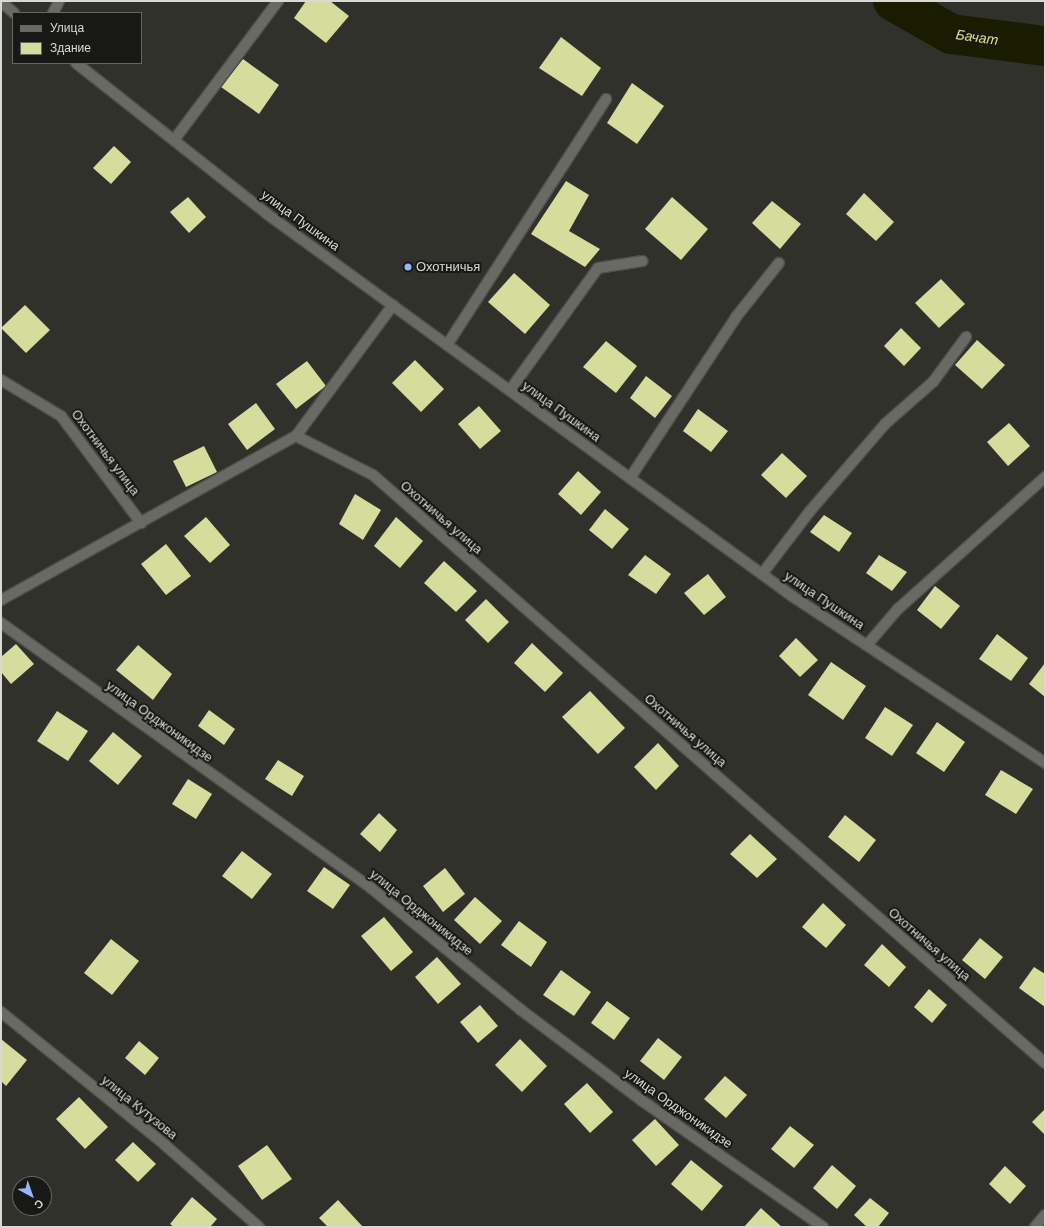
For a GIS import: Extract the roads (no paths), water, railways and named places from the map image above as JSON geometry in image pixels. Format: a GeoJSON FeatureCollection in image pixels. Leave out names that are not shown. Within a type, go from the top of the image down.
{"type":"FeatureCollection","features":[{"type":"Feature","properties":{"kind":"street"},"geometry":{"type":"LineString","coordinates":[[54,12],[59,1]]}},
{"type":"Feature","properties":{"kind":"street"},"geometry":{"type":"LineString","coordinates":[[174,140],[278,1]]}},
{"type":"Feature","properties":{"kind":"street"},"geometry":{"type":"LineString","coordinates":[[1,2],[13,12]]}},
{"type":"Feature","properties":{"kind":"street","name":"улица Пушкина"},"geometry":{"type":"LineString","coordinates":[[77,64],[267,214],[762,574],[1045,763]]}},
{"type":"Feature","properties":{"kind":"street"},"geometry":{"type":"LineString","coordinates":[[447,345],[606,98]]}},
{"type":"Feature","properties":{"kind":"street"},"geometry":{"type":"LineString","coordinates":[[510,390],[598,268],[642,261]]}},
{"type":"Feature","properties":{"kind":"street"},"geometry":{"type":"LineString","coordinates":[[630,478],[736,317],[779,263]]}},
{"type":"Feature","properties":{"kind":"street"},"geometry":{"type":"LineString","coordinates":[[1,600],[296,436],[393,305]]}},
{"type":"Feature","properties":{"kind":"street"},"geometry":{"type":"LineString","coordinates":[[762,574],[810,511],[884,424],[933,382],[966,337]]}},
{"type":"Feature","properties":{"kind":"street","name":"Охотничья улица"},"geometry":{"type":"LineString","coordinates":[[1,380],[61,416],[141,523]]}},
{"type":"Feature","properties":{"kind":"street","name":"Охотничья улица"},"geometry":{"type":"LineString","coordinates":[[296,436],[373,475],[1045,1063]]}},
{"type":"Feature","properties":{"kind":"street"},"geometry":{"type":"LineString","coordinates":[[867,645],[898,609],[1045,477]]}},
{"type":"Feature","properties":{"kind":"street","name":"улица Орджоникидзе"},"geometry":{"type":"LineString","coordinates":[[1,623],[371,888],[521,1010],[641,1100],[823,1227]]}},
{"type":"Feature","properties":{"kind":"street","name":"улица Кутузова"},"geometry":{"type":"LineString","coordinates":[[1,1012],[165,1145],[259,1227]]}},
{"type":"Feature","properties":{"kind":"street"},"geometry":{"type":"LineString","coordinates":[[1035,1227],[1045,1215]]}},
{"type":"Feature","properties":{"kind":"waterway","name":"Бачат"},"geometry":{"type":"LineString","coordinates":[[893,1],[951,34],[1045,46]]}},
{"type":"Feature","properties":{"kind":"place","name":"Охотничья"},"geometry":{"type":"Point","coordinates":[408,267]}}]}
